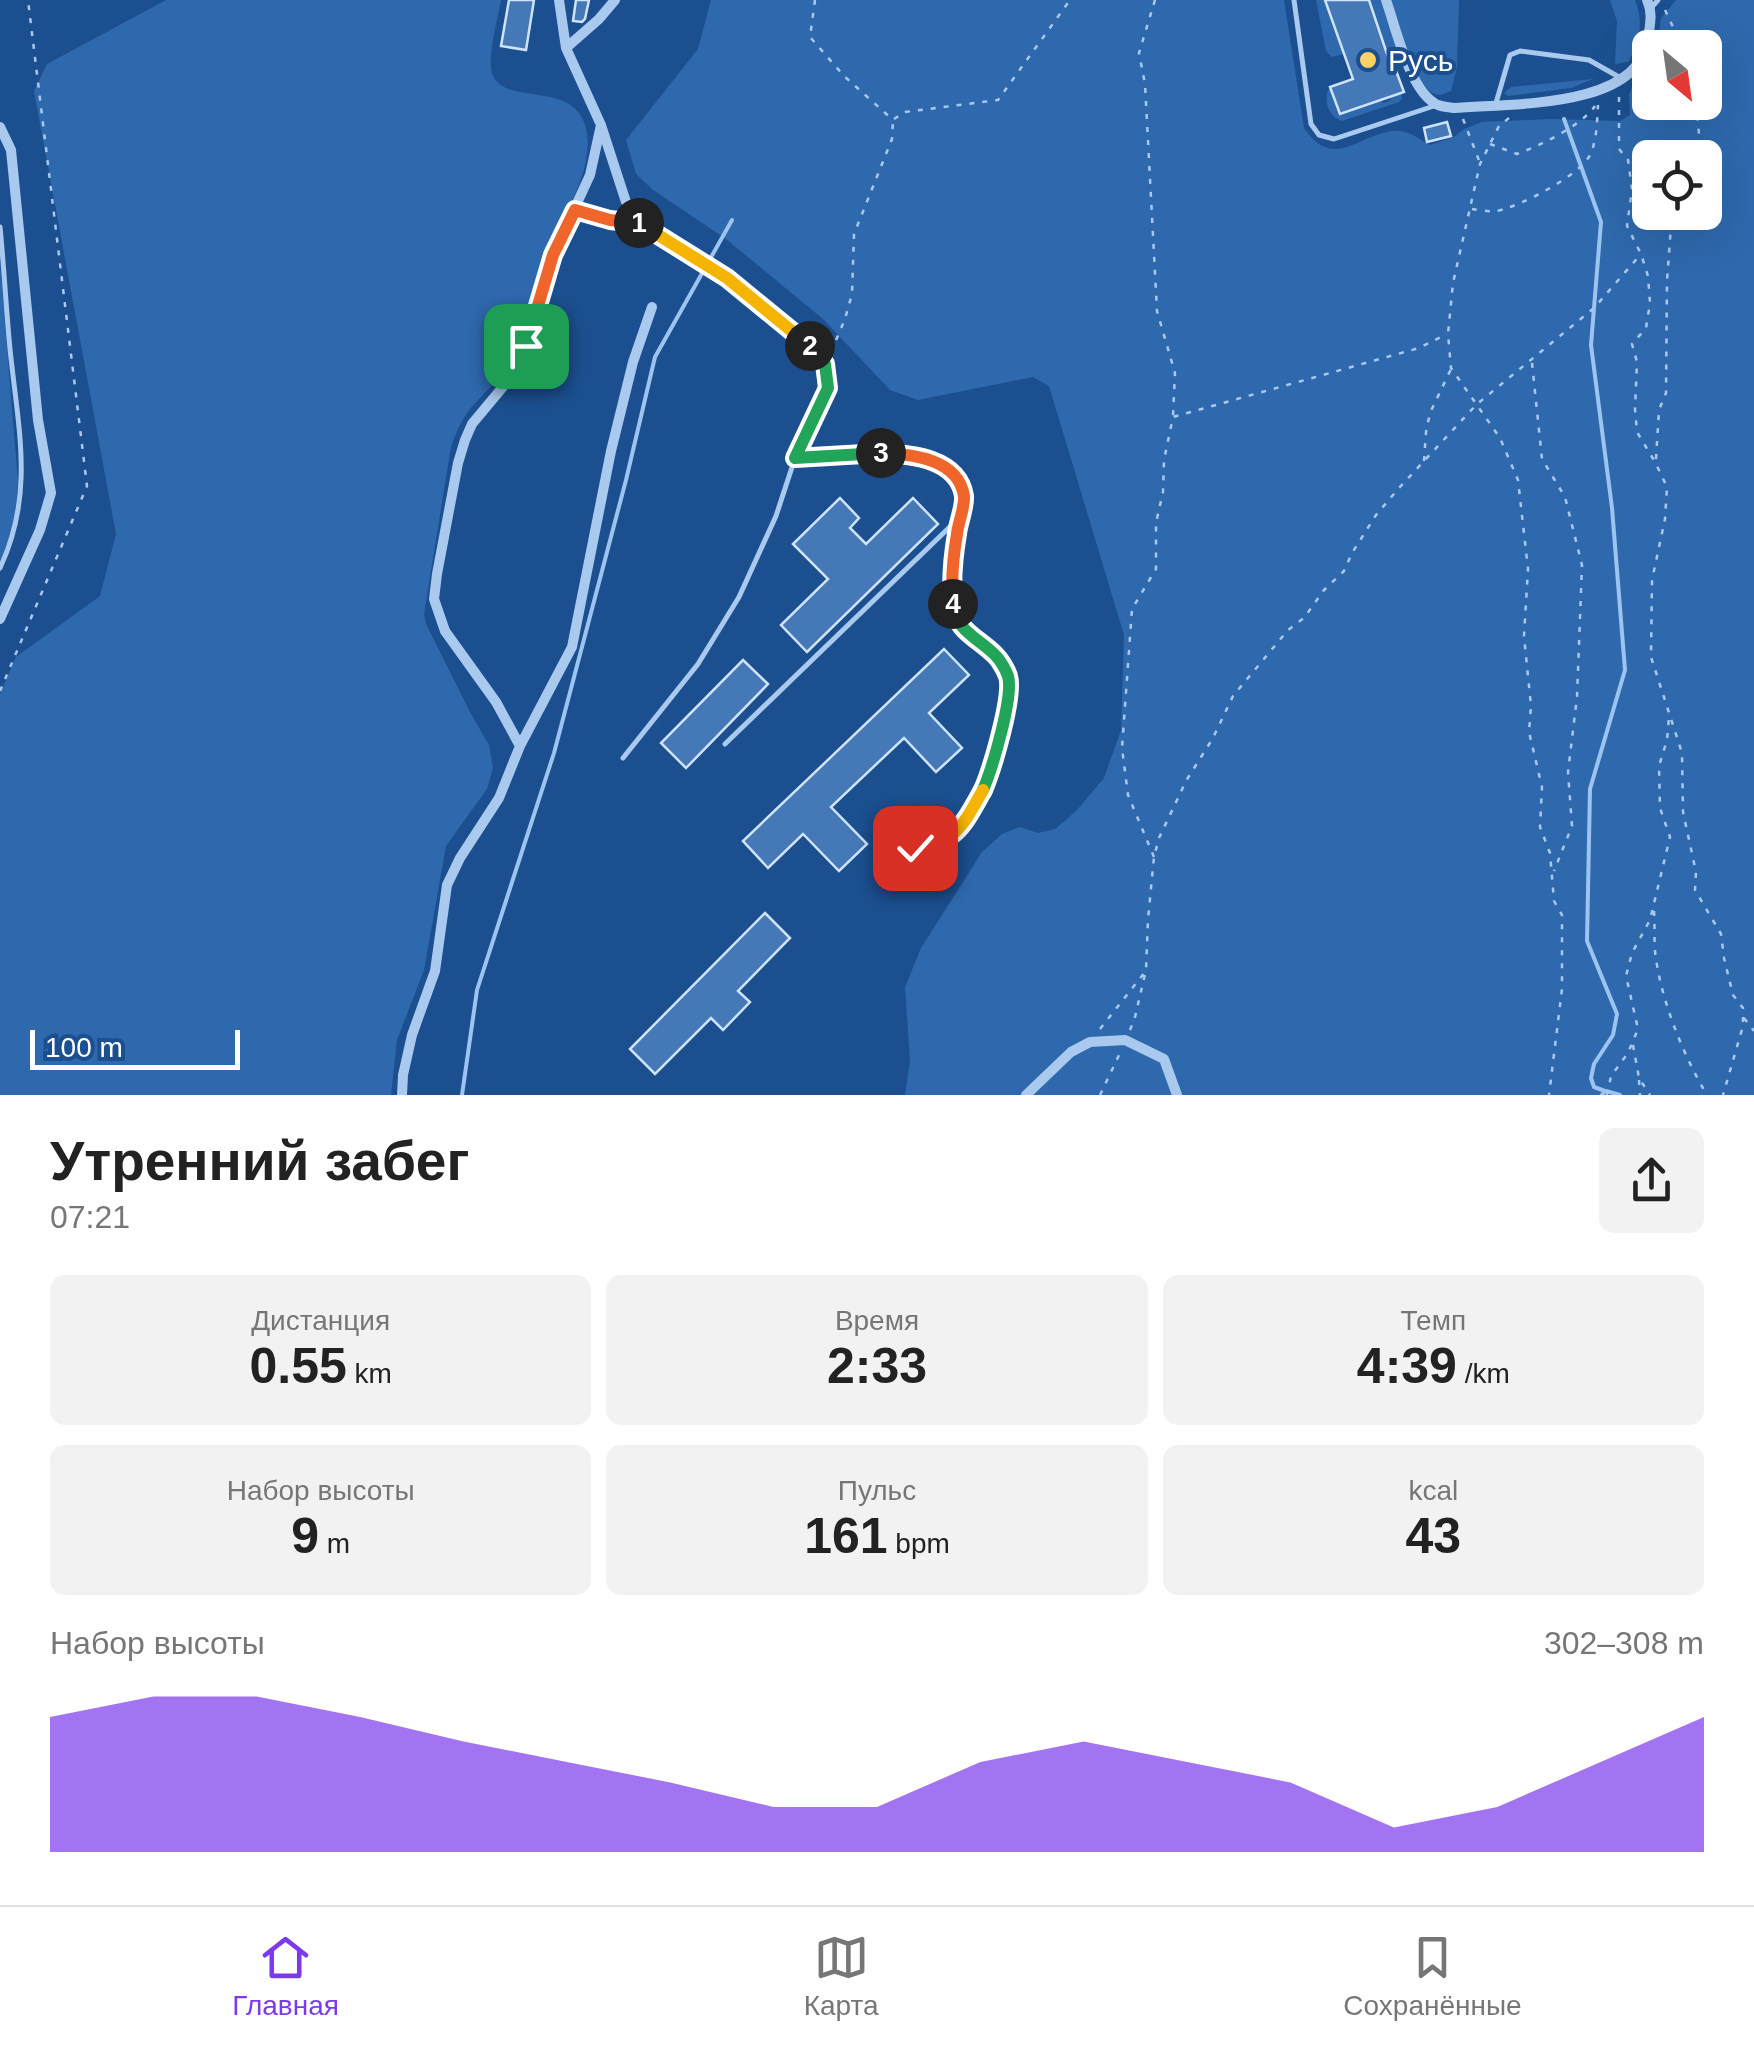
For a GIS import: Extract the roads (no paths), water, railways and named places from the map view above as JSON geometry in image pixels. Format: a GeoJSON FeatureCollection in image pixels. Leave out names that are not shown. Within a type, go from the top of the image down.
{"type":"FeatureCollection","features":[{"type":"Feature","properties":{"kind":"street"},"geometry":{"type":"LineString","coordinates":[[558,0],[566,48],[601,124],[626,202],[642,223],[727,278]]}},
{"type":"Feature","properties":{"kind":"street"},"geometry":{"type":"LineString","coordinates":[[566,48],[599,20],[615,0]]}},
{"type":"Feature","properties":{"kind":"street"},"geometry":{"type":"LineString","coordinates":[[1386,0],[1410,71],[1421,90],[1436,104],[1462,107],[1564,99],[1617,81],[1636,68],[1647,50],[1654,2]]}},
{"type":"Feature","properties":{"kind":"street"},"geometry":{"type":"LineString","coordinates":[[520,746],[496,702],[446,632],[434,599],[437,574],[465,440],[472,424],[512,376],[526,346],[553,255],[590,174],[601,124]]}},
{"type":"Feature","properties":{"kind":"street"},"geometry":{"type":"LineString","coordinates":[[0,127],[11,150],[36,401],[50,493],[40,530],[0,619]]}},
{"type":"Feature","properties":{"kind":"street"},"geometry":{"type":"LineString","coordinates":[[402,1095],[412,1035],[435,972],[447,885],[499,798],[520,746],[572,647],[611,451],[633,362],[652,307]]}},
{"type":"Feature","properties":{"kind":"street"},"geometry":{"type":"LineString","coordinates":[[1026,1095],[1071,1052],[1090,1042],[1125,1040],[1164,1059],[1177,1095]]}},
{"type":"Feature","properties":{"kind":"lane"},"geometry":{"type":"LineString","coordinates":[[1294,0],[1312,124],[1319,135],[1334,139],[1436,104]]}},
{"type":"Feature","properties":{"kind":"lane"},"geometry":{"type":"LineString","coordinates":[[1496,106],[1510,55],[1520,51],[1589,60],[1617,81]]}},
{"type":"Feature","properties":{"kind":"lane"},"geometry":{"type":"LineString","coordinates":[[0,227],[22,482],[10,548],[0,568]]}},
{"type":"Feature","properties":{"kind":"lane"},"geometry":{"type":"LineString","coordinates":[[624,758],[698,664],[740,597],[776,516],[795,458],[828,388],[825,364],[806,342],[727,278]]}},
{"type":"Feature","properties":{"kind":"lane"},"geometry":{"type":"LineString","coordinates":[[795,458],[869,452],[907,454],[933,461],[951,473],[964,498],[952,586],[954,612],[964,632],[998,657],[1008,676],[1010,695],[985,787],[958,832],[935,846],[915,848],[893,842]]}},
{"type":"Feature","properties":{"kind":"lane"},"geometry":{"type":"LineString","coordinates":[[726,744],[960,516]]}},
{"type":"Feature","properties":{"kind":"waterway"},"geometry":{"type":"LineString","coordinates":[[1564,119],[1601,222],[1591,345],[1612,508],[1625,670],[1590,789],[1587,941],[1617,1014],[1613,1035],[1594,1064],[1591,1078],[1594,1087],[1605,1091],[1602,1095]]}},
{"type":"Feature","properties":{"kind":"waterway"},"geometry":{"type":"LineString","coordinates":[[462,1095],[477,990],[554,753],[655,357],[732,220]]}},
{"type":"Feature","properties":{"kind":"waterway"},"geometry":{"type":"LineString","coordinates":[[1606,1091],[1620,1095]]}},
{"type":"Feature","properties":{"kind":"place","name":"Русь"},"geometry":{"type":"Point","coordinates":[1368,60]}}]}
